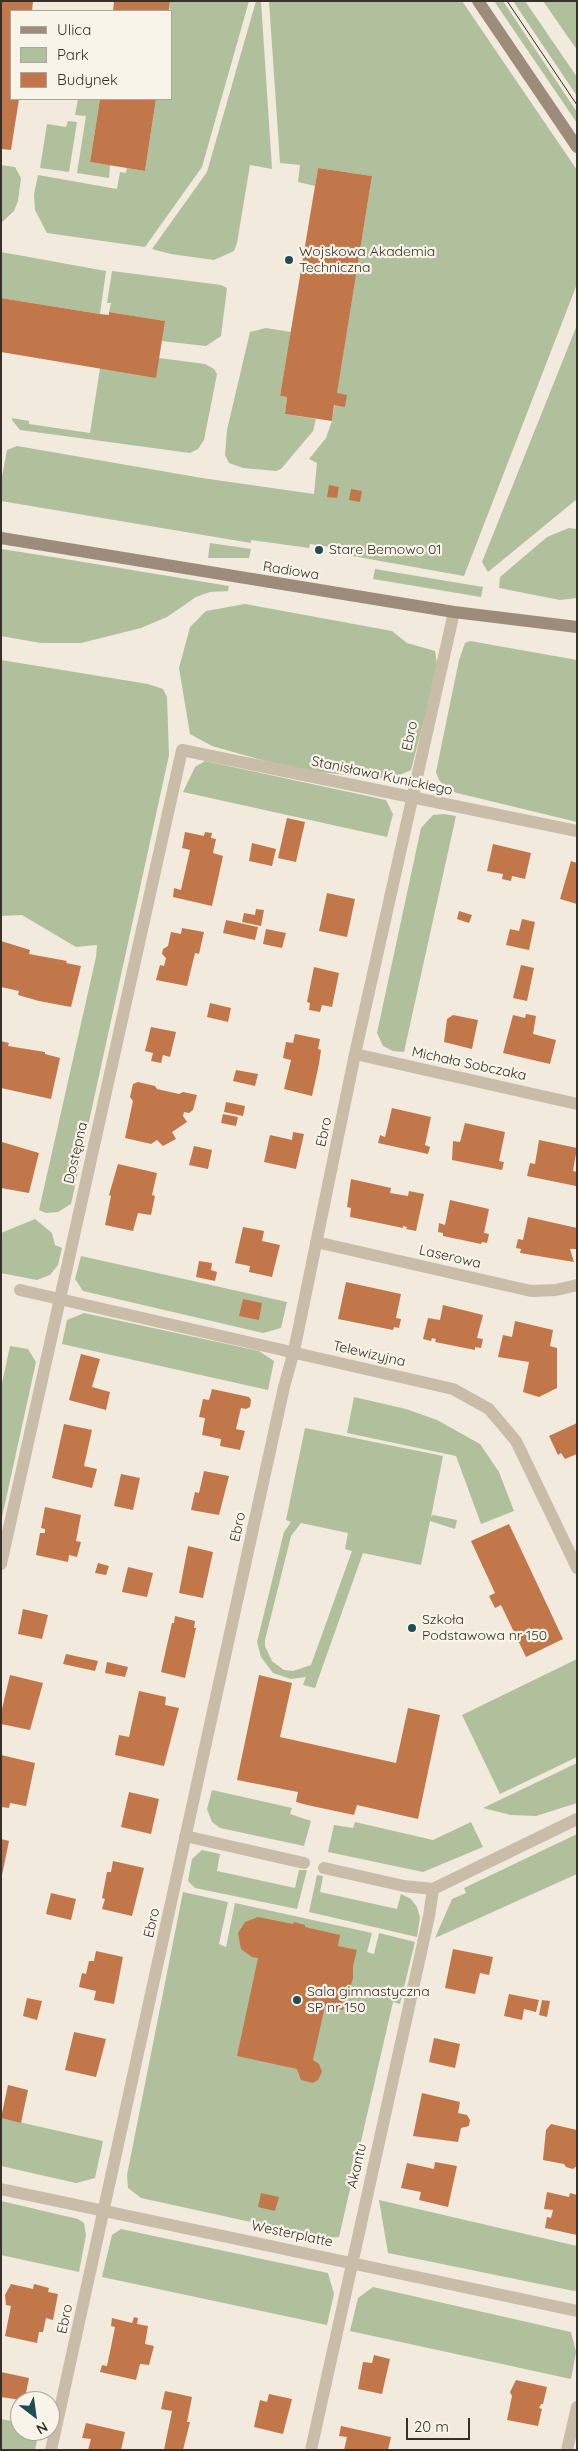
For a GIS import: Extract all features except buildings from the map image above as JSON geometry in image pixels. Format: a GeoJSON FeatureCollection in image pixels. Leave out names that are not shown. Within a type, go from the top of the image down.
{"type":"FeatureCollection","features":[{"type":"Feature","properties":{"kind":"main road"},"geometry":{"type":"LineString","coordinates":[[478,1],[577,147]]}},
{"type":"Feature","properties":{"kind":"main road","name":"Radiowa"},"geometry":{"type":"LineString","coordinates":[[1,538],[454,612],[577,627]]}},
{"type":"Feature","properties":{"kind":"street","name":"Ebro"},"geometry":{"type":"LineString","coordinates":[[51,2450],[185,1836],[294,1351],[355,1054],[454,612]]}},
{"type":"Feature","properties":{"kind":"street","name":"Stanisława Kunickiego"},"geometry":{"type":"LineString","coordinates":[[182,750],[577,831]]}},
{"type":"Feature","properties":{"kind":"street","name":"Dostępna"},"geometry":{"type":"LineString","coordinates":[[1,1564],[182,750]]}},
{"type":"Feature","properties":{"kind":"street","name":"Michała Sobczaka"},"geometry":{"type":"LineString","coordinates":[[355,1054],[577,1104]]}},
{"type":"Feature","properties":{"kind":"street","name":"Laserowa"},"geometry":{"type":"LineString","coordinates":[[316,1242],[531,1291],[556,1290],[577,1285]]}},
{"type":"Feature","properties":{"kind":"street","name":"Telewizyjna"},"geometry":{"type":"LineString","coordinates":[[20,1290],[453,1388],[489,1410],[516,1440],[577,1568]]}},
{"type":"Feature","properties":{"kind":"street"},"geometry":{"type":"LineString","coordinates":[[324,1868],[404,1886],[432,1889],[577,1819]]}},
{"type":"Feature","properties":{"kind":"street"},"geometry":{"type":"LineString","coordinates":[[185,1836],[304,1863]]}},
{"type":"Feature","properties":{"kind":"street","name":"Akantu"},"geometry":{"type":"LineString","coordinates":[[311,2450],[351,2261],[429,1916],[432,1889]]}},
{"type":"Feature","properties":{"kind":"street","name":"Westerplatte"},"geometry":{"type":"LineString","coordinates":[[1,2189],[351,2261],[577,2311]]}},
{"type":"Feature","properties":{"kind":"street"},"geometry":{"type":"LineString","coordinates":[[568,2450],[577,2407]]}},
{"type":"Feature","properties":{"kind":"green space"},"geometry":{"type":"Polygon","coordinates":[[[170,1],[249,1],[202,167],[145,247],[47,233],[35,210],[34,194],[38,175],[117,189],[120,172],[126,173],[127,168],[145,171],[156,100],[172,100],[172,10],[170,10],[170,1]]]}},
{"type":"Feature","properties":{"kind":"green space"},"geometry":{"type":"Polygon","coordinates":[[[256,1],[261,1],[272,169],[250,165],[234,251],[214,260],[171,254],[152,249],[207,172],[256,1]]]}},
{"type":"Feature","properties":{"kind":"green space"},"geometry":{"type":"Polygon","coordinates":[[[269,1],[462,1],[577,170],[577,284],[464,576],[330,552],[330,547],[310,544],[309,548],[251,540],[251,543],[1,501],[1,482],[7,450],[17,446],[202,478],[314,494],[317,463],[309,459],[326,438],[332,421],[372,176],[318,168],[315,186],[298,182],[300,165],[280,163],[269,1]]]}},
{"type":"Feature","properties":{"kind":"green space"},"geometry":{"type":"Polygon","coordinates":[[[494,1],[503,1],[577,112],[577,123],[494,1]]]}},
{"type":"Feature","properties":{"kind":"green space"},"geometry":{"type":"Polygon","coordinates":[[[513,1],[525,1],[577,77],[577,96],[513,1]]]}},
{"type":"Feature","properties":{"kind":"green space"},"geometry":{"type":"Polygon","coordinates":[[[543,1],[577,1],[577,50],[543,1]]]}},
{"type":"Feature","properties":{"kind":"green space"},"geometry":{"type":"Polygon","coordinates":[[[78,100],[100,100],[90,162],[110,165],[109,178],[77,173],[86,116],[75,115],[78,100]]]}},
{"type":"Feature","properties":{"kind":"green space"},"geometry":{"type":"Polygon","coordinates":[[[68,121],[77,122],[69,172],[40,168],[47,124],[66,127],[68,121]]]}},
{"type":"Feature","properties":{"kind":"green space"},"geometry":{"type":"Polygon","coordinates":[[[1,165],[15,167],[21,178],[18,201],[14,211],[1,223],[1,165]]]}},
{"type":"Feature","properties":{"kind":"green space"},"geometry":{"type":"Polygon","coordinates":[[[1,252],[106,271],[100,314],[1,298],[1,252]]]}},
{"type":"Feature","properties":{"kind":"green space"},"geometry":{"type":"Polygon","coordinates":[[[112,271],[221,285],[227,288],[221,336],[206,346],[161,341],[164,321],[109,312],[111,303],[107,303],[112,271]]]}},
{"type":"Feature","properties":{"kind":"green space"},"geometry":{"type":"Polygon","coordinates":[[[577,325],[577,499],[488,572],[482,562],[577,325]]]}},
{"type":"Feature","properties":{"kind":"green space"},"geometry":{"type":"Polygon","coordinates":[[[266,328],[291,332],[280,396],[287,397],[285,414],[316,419],[313,431],[281,469],[276,471],[243,468],[229,463],[225,455],[227,430],[250,332],[266,328]]]}},
{"type":"Feature","properties":{"kind":"green space"},"geometry":{"type":"Polygon","coordinates":[[[159,358],[205,364],[214,369],[217,374],[204,440],[198,449],[190,453],[20,430],[12,420],[12,418],[29,421],[29,424],[90,433],[100,368],[159,358]]]}},
{"type":"Feature","properties":{"kind":"green space"},"geometry":{"type":"Polygon","coordinates":[[[569,528],[577,529],[577,598],[560,600],[499,588],[500,577],[547,537],[569,528]]]}},
{"type":"Feature","properties":{"kind":"green space"},"geometry":{"type":"Polygon","coordinates":[[[210,543],[251,549],[249,558],[208,558],[210,543]]]}},
{"type":"Feature","properties":{"kind":"green space"},"geometry":{"type":"Polygon","coordinates":[[[1,549],[229,586],[228,591],[210,592],[196,597],[167,617],[141,628],[81,643],[41,643],[1,636],[1,549]]]}},
{"type":"Feature","properties":{"kind":"green space"},"geometry":{"type":"Polygon","coordinates":[[[375,569],[483,587],[481,597],[373,579],[375,569]]]}},
{"type":"Feature","properties":{"kind":"green space"},"geometry":{"type":"Polygon","coordinates":[[[245,604],[392,631],[407,643],[435,651],[437,664],[432,689],[411,770],[391,779],[316,772],[265,761],[212,746],[190,734],[179,668],[190,627],[206,611],[245,604]]]}},
{"type":"Feature","properties":{"kind":"green space"},"geometry":{"type":"Polygon","coordinates":[[[470,641],[577,660],[577,822],[457,793],[448,790],[439,780],[436,772],[459,660],[465,643],[470,641]]]}},
{"type":"Feature","properties":{"kind":"green space"},"geometry":{"type":"Polygon","coordinates":[[[1,660],[148,684],[163,689],[167,697],[169,755],[71,1204],[58,1212],[46,1213],[39,1210],[96,957],[97,945],[76,947],[22,915],[1,916],[1,660]]]}},
{"type":"Feature","properties":{"kind":"green space"},"geometry":{"type":"Polygon","coordinates":[[[205,761],[386,800],[393,814],[387,837],[183,792],[195,767],[205,761]]]}},
{"type":"Feature","properties":{"kind":"green space"},"geometry":{"type":"Polygon","coordinates":[[[433,815],[456,816],[404,1052],[393,1051],[383,1046],[377,1033],[421,828],[433,815]]]}},
{"type":"Feature","properties":{"kind":"green space"},"geometry":{"type":"Polygon","coordinates":[[[35,1219],[52,1233],[55,1245],[62,1248],[58,1265],[50,1275],[37,1280],[1,1273],[1,1233],[35,1219]]]}},
{"type":"Feature","properties":{"kind":"green space"},"geometry":{"type":"Polygon","coordinates":[[[81,1256],[287,1302],[281,1328],[263,1333],[83,1291],[75,1279],[81,1256]]]}},
{"type":"Feature","properties":{"kind":"green space"},"geometry":{"type":"Polygon","coordinates":[[[84,1313],[259,1351],[274,1361],[268,1390],[62,1344],[67,1320],[84,1313]]]}},
{"type":"Feature","properties":{"kind":"green space"},"geometry":{"type":"Polygon","coordinates":[[[10,1346],[28,1349],[36,1362],[1,1522],[1,1388],[10,1346]]]}},
{"type":"Feature","properties":{"kind":"green space"},"geometry":{"type":"Polygon","coordinates":[[[354,1397],[406,1409],[437,1420],[480,1444],[499,1472],[514,1511],[481,1524],[456,1456],[347,1433],[354,1397]]]}},
{"type":"Feature","properties":{"kind":"green space"},"geometry":{"type":"Polygon","coordinates":[[[305,1428],[443,1456],[431,1517],[433,1515],[457,1520],[455,1529],[430,1521],[421,1565],[363,1553],[315,1688],[303,1685],[306,1677],[291,1679],[273,1673],[261,1657],[257,1642],[284,1532],[291,1522],[286,1520],[305,1428]],[[301,1523],[291,1536],[265,1640],[265,1646],[272,1661],[284,1670],[293,1671],[311,1665],[352,1551],[345,1549],[348,1533],[301,1523]]]}},
{"type":"Feature","properties":{"kind":"green space"},"geometry":{"type":"Polygon","coordinates":[[[577,1659],[577,1757],[500,1794],[462,1715],[577,1659]]]}},
{"type":"Feature","properties":{"kind":"green space"},"geometry":{"type":"Polygon","coordinates":[[[577,1763],[577,1803],[536,1816],[511,1815],[483,1808],[577,1763]]]}},
{"type":"Feature","properties":{"kind":"green space"},"geometry":{"type":"Polygon","coordinates":[[[212,1790],[292,1808],[290,1814],[311,1821],[304,1846],[220,1828],[212,1822],[207,1809],[212,1790]]]}},
{"type":"Feature","properties":{"kind":"green space"},"geometry":{"type":"Polygon","coordinates":[[[355,1822],[433,1840],[471,1822],[483,1847],[423,1872],[328,1852],[334,1825],[353,1828],[355,1822]]]}},
{"type":"Feature","properties":{"kind":"green space"},"geometry":{"type":"Polygon","coordinates":[[[577,1834],[577,1874],[435,1938],[452,1899],[466,1893],[464,1888],[577,1834]]]}},
{"type":"Feature","properties":{"kind":"green space"},"geometry":{"type":"Polygon","coordinates":[[[202,1850],[220,1854],[217,1871],[295,1888],[299,1870],[307,1870],[297,1909],[195,1888],[188,1881],[192,1859],[202,1850]]]}},
{"type":"Feature","properties":{"kind":"green space"},"geometry":{"type":"Polygon","coordinates":[[[317,1875],[323,1876],[320,1892],[397,1909],[401,1894],[411,1899],[417,1907],[420,1918],[417,1937],[309,1912],[317,1875]]]}},
{"type":"Feature","properties":{"kind":"green space"},"geometry":{"type":"Polygon","coordinates":[[[183,1892],[228,1902],[219,1944],[226,1947],[235,1903],[372,1933],[367,1952],[374,1954],[379,1933],[415,1942],[400,2004],[393,2002],[339,2237],[324,2238],[141,2198],[128,2188],[127,2175],[183,1892]]]}},
{"type":"Feature","properties":{"kind":"green space"},"geometry":{"type":"Polygon","coordinates":[[[1,2118],[103,2141],[95,2178],[76,2183],[1,2166],[1,2118]]]}},
{"type":"Feature","properties":{"kind":"green space"},"geometry":{"type":"Polygon","coordinates":[[[379,2200],[577,2246],[577,2290],[574,2291],[388,2253],[379,2200]]]}},
{"type":"Feature","properties":{"kind":"green space"},"geometry":{"type":"Polygon","coordinates":[[[1,2201],[78,2219],[84,2223],[86,2235],[79,2272],[1,2255],[1,2201]]]}},
{"type":"Feature","properties":{"kind":"green space"},"geometry":{"type":"Polygon","coordinates":[[[121,2229],[328,2273],[334,2294],[327,2325],[102,2277],[112,2235],[121,2229]]]}},
{"type":"Feature","properties":{"kind":"green space"},"geometry":{"type":"Polygon","coordinates":[[[373,2287],[571,2332],[576,2352],[571,2379],[350,2331],[358,2298],[373,2287]]]}},
{"type":"Feature","properties":{"kind":"green space"},"geometry":{"type":"Polygon","coordinates":[[[1,2419],[10,2421],[10,2441],[37,2441],[35,2450],[1,2450],[1,2419]]]}},
{"type":"Feature","properties":{"kind":"tram line"},"geometry":{"type":"LineString","coordinates":[[507,1],[577,105]]}},
{"type":"Feature","properties":{"kind":"place","name":"Wojskowa Akademia Techniczna"},"geometry":{"type":"Point","coordinates":[289,260]}},
{"type":"Feature","properties":{"kind":"place","name":"Stare Bemowo 01"},"geometry":{"type":"Point","coordinates":[319,550]}},
{"type":"Feature","properties":{"kind":"place","name":"Szkoła Podstawowa nr 150"},"geometry":{"type":"Point","coordinates":[412,1628]}},
{"type":"Feature","properties":{"kind":"place","name":"Sala gimnastyczna SP nr 150"},"geometry":{"type":"Point","coordinates":[297,2000]}}]}
